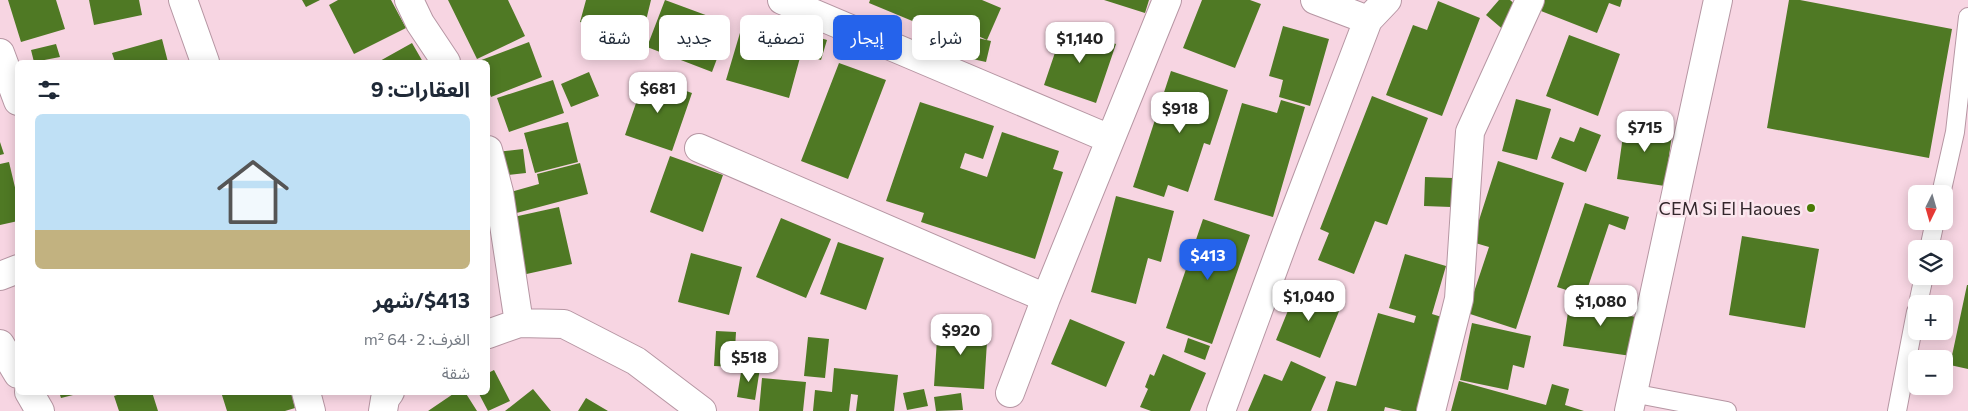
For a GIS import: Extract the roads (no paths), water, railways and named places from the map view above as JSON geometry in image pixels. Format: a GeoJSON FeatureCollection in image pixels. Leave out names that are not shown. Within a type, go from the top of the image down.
{"type":"FeatureCollection","features":[{"type":"Feature","properties":{"kind":"street"},"geometry":{"type":"LineString","coordinates":[[183,0],[204,60]]}},
{"type":"Feature","properties":{"kind":"street"},"geometry":{"type":"LineString","coordinates":[[409,0],[420,23],[445,60]]}},
{"type":"Feature","properties":{"kind":"street"},"geometry":{"type":"LineString","coordinates":[[782,0],[1110,140]]}},
{"type":"Feature","properties":{"kind":"street"},"geometry":{"type":"LineString","coordinates":[[1010,393],[1046,298],[1167,0]]}},
{"type":"Feature","properties":{"kind":"street"},"geometry":{"type":"LineString","coordinates":[[1315,0],[1368,20]]}},
{"type":"Feature","properties":{"kind":"street"},"geometry":{"type":"LineString","coordinates":[[1221,411],[1368,20],[1387,0]]}},
{"type":"Feature","properties":{"kind":"street"},"geometry":{"type":"LineString","coordinates":[[1431,411],[1459,299],[1470,132],[1530,0]]}},
{"type":"Feature","properties":{"kind":"street"},"geometry":{"type":"LineString","coordinates":[[1630,402],[1718,0]]}},
{"type":"Feature","properties":{"kind":"street"},"geometry":{"type":"LineString","coordinates":[[0,53],[15,93]]}},
{"type":"Feature","properties":{"kind":"street"},"geometry":{"type":"LineString","coordinates":[[699,148],[1046,298]]}},
{"type":"Feature","properties":{"kind":"street"},"geometry":{"type":"LineString","coordinates":[[490,158],[499,192],[519,323]]}},
{"type":"Feature","properties":{"kind":"street"},"geometry":{"type":"LineString","coordinates":[[0,276],[15,270]]}},
{"type":"Feature","properties":{"kind":"street"},"geometry":{"type":"LineString","coordinates":[[490,333],[519,323],[564,324],[636,361],[702,411]]}},
{"type":"Feature","properties":{"kind":"street"},"geometry":{"type":"LineString","coordinates":[[0,344],[15,369]]}},
{"type":"Feature","properties":{"kind":"street"},"geometry":{"type":"LineString","coordinates":[[31,395],[40,411]]}},
{"type":"Feature","properties":{"kind":"street"},"geometry":{"type":"LineString","coordinates":[[307,395],[311,411]]}},
{"type":"Feature","properties":{"kind":"street"},"geometry":{"type":"LineString","coordinates":[[382,411],[388,395]]}},
{"type":"Feature","properties":{"kind":"lane"},"geometry":{"type":"LineString","coordinates":[[1943,185],[1955,132],[1968,17]]}},
{"type":"Feature","properties":{"kind":"lane"},"geometry":{"type":"LineString","coordinates":[[1897,411],[1911,340]]}},
{"type":"Feature","properties":{"kind":"lane"},"geometry":{"type":"LineString","coordinates":[[1630,402],[1726,411]]}},
{"type":"Feature","properties":{"kind":"place","name":"CEM Si El Haoues"},"geometry":{"type":"Point","coordinates":[1811,208]}}]}
